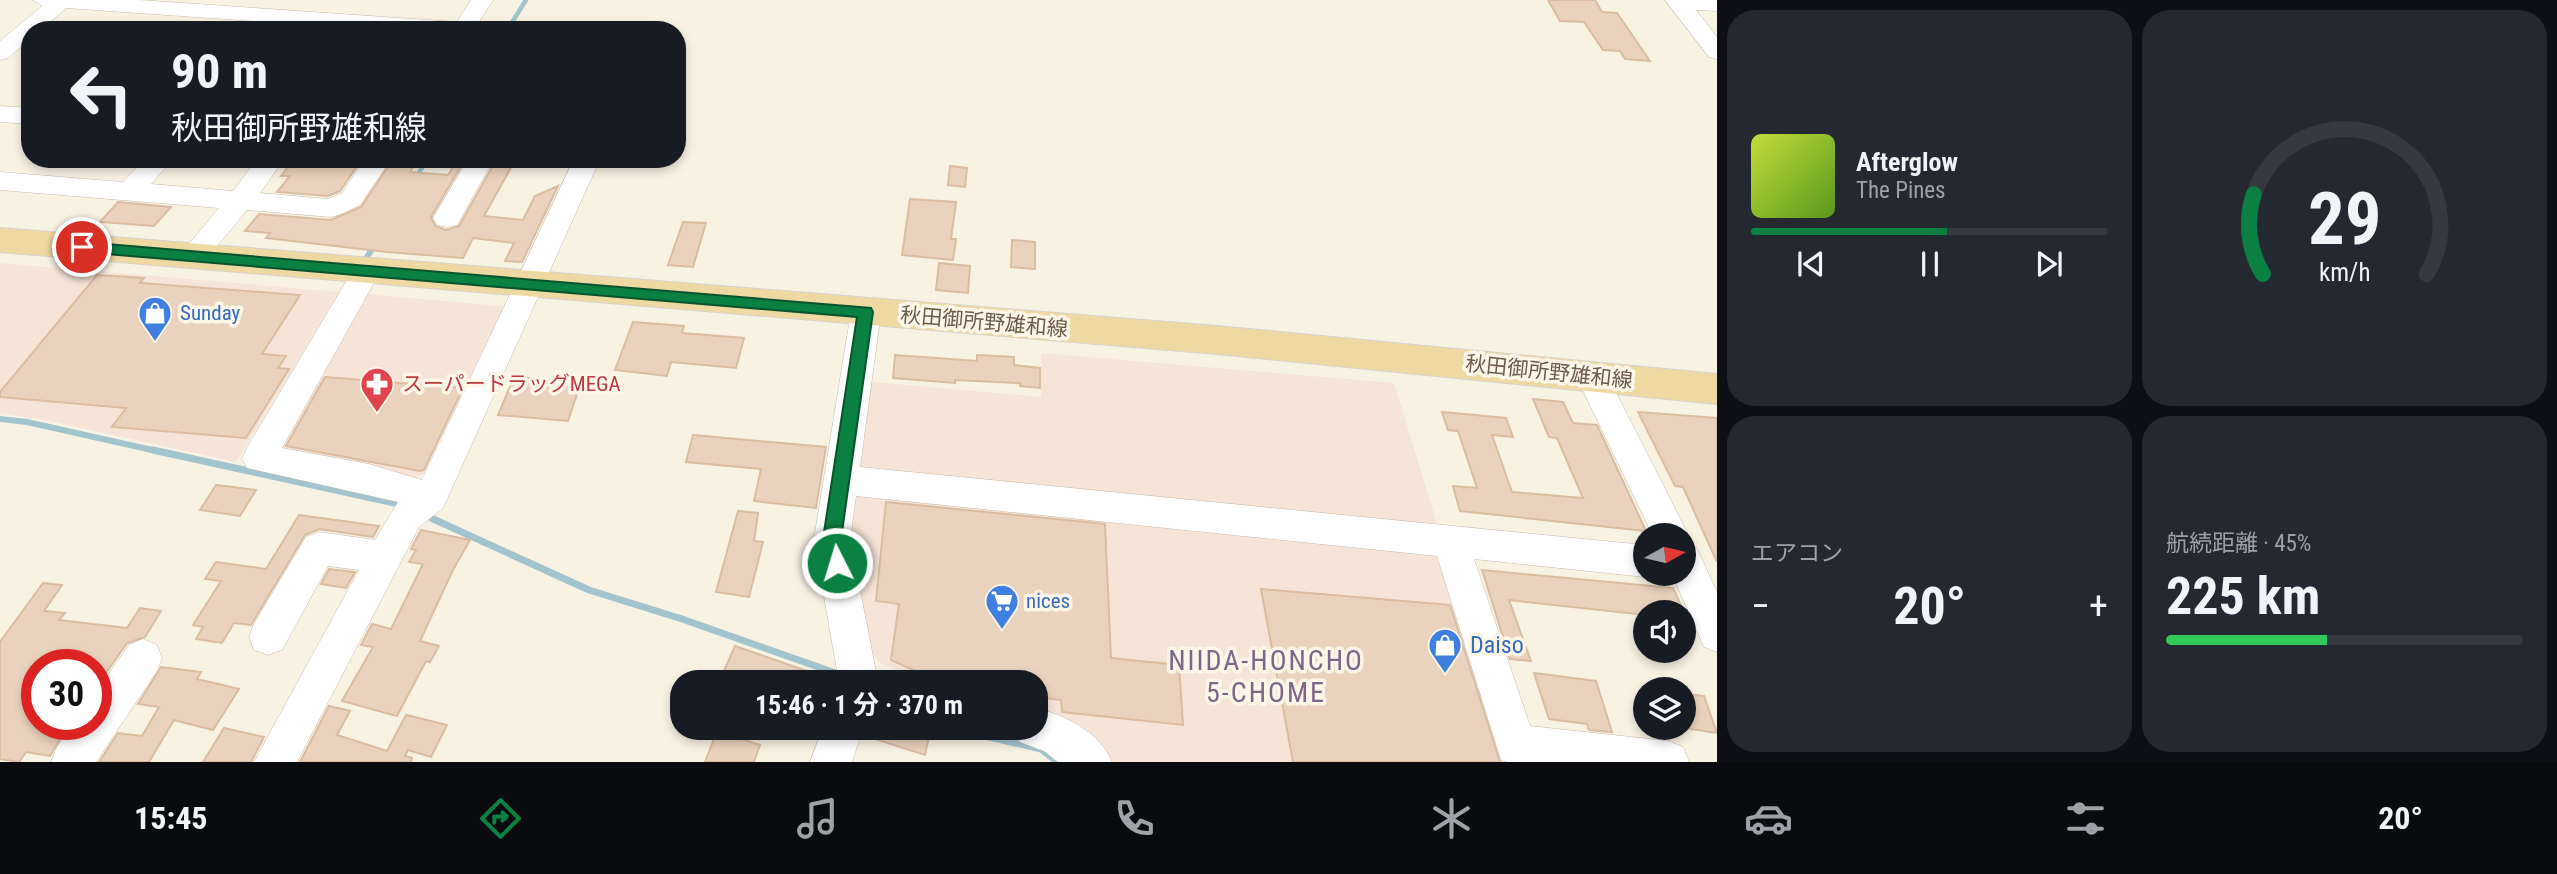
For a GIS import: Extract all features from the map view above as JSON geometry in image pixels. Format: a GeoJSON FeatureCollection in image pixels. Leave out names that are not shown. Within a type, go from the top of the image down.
{"type":"FeatureCollection","features":[{"type":"Feature","properties":{"kind":"main road","name":"秋田御所野雄和線"},"geometry":{"type":"LineString","coordinates":[[0,240],[1203,339],[1717,389]]}},
{"type":"Feature","properties":{"kind":"street"},"geometry":{"type":"LineString","coordinates":[[33,21],[55,0],[260,21]]}},
{"type":"Feature","properties":{"kind":"street"},"geometry":{"type":"LineString","coordinates":[[281,21],[299,0]]}},
{"type":"Feature","properties":{"kind":"street"},"geometry":{"type":"LineString","coordinates":[[374,21],[391,0]]}},
{"type":"Feature","properties":{"kind":"street"},"geometry":{"type":"LineString","coordinates":[[473,21],[482,0]]}},
{"type":"Feature","properties":{"kind":"street"},"geometry":{"type":"LineString","coordinates":[[1677,2],[1717,5]]}},
{"type":"Feature","properties":{"kind":"street"},"geometry":{"type":"LineString","coordinates":[[1677,2],[1717,52]]}},
{"type":"Feature","properties":{"kind":"street"},"geometry":{"type":"LineString","coordinates":[[0,53],[21,33]]}},
{"type":"Feature","properties":{"kind":"street"},"geometry":{"type":"LineString","coordinates":[[0,53],[21,55]]}},
{"type":"Feature","properties":{"kind":"street"},"geometry":{"type":"LineString","coordinates":[[0,114],[21,115]]}},
{"type":"Feature","properties":{"kind":"street"},"geometry":{"type":"LineString","coordinates":[[130,191],[152,168]]}},
{"type":"Feature","properties":{"kind":"street"},"geometry":{"type":"LineString","coordinates":[[193,256],[264,168]]}},
{"type":"Feature","properties":{"kind":"street"},"geometry":{"type":"LineString","coordinates":[[0,181],[331,208],[351,199],[372,168]]}},
{"type":"Feature","properties":{"kind":"street"},"geometry":{"type":"LineString","coordinates":[[447,218],[476,168]]}},
{"type":"Feature","properties":{"kind":"street"},"geometry":{"type":"LineString","coordinates":[[275,762],[407,516],[431,497],[583,168]]}},
{"type":"Feature","properties":{"kind":"street"},"geometry":{"type":"LineString","coordinates":[[368,270],[258,458],[369,479],[431,497]]}},
{"type":"Feature","properties":{"kind":"street"},"geometry":{"type":"LineString","coordinates":[[859,670],[832,539],[866,312]]}},
{"type":"Feature","properties":{"kind":"street"},"geometry":{"type":"LineString","coordinates":[[1592,376],[1664,523]]}},
{"type":"Feature","properties":{"kind":"street"},"geometry":{"type":"LineString","coordinates":[[841,480],[1633,560]]}},
{"type":"Feature","properties":{"kind":"street"},"geometry":{"type":"LineString","coordinates":[[1451,541],[1516,745],[1668,762]]}},
{"type":"Feature","properties":{"kind":"street"},"geometry":{"type":"LineString","coordinates":[[268,637],[319,548],[385,558]]}},
{"type":"Feature","properties":{"kind":"street"},"geometry":{"type":"LineString","coordinates":[[1695,586],[1717,634]]}},
{"type":"Feature","properties":{"kind":"street"},"geometry":{"type":"LineString","coordinates":[[72,762],[143,658]]}},
{"type":"Feature","properties":{"kind":"street"},"geometry":{"type":"LineString","coordinates":[[1048,732],[1054,733],[1091,762]]}},
{"type":"Feature","properties":{"kind":"street"},"geometry":{"type":"LineString","coordinates":[[831,762],[839,740]]}},
{"type":"Feature","properties":{"kind":"shaded area","name":"Sunday"},"geometry":{"type":"Polygon","coordinates":[[[0,263],[340,292],[236,462],[54,422],[0,413],[0,263]]]}},
{"type":"Feature","properties":{"kind":"shaded area"},"geometry":{"type":"Polygon","coordinates":[[[366,294],[510,307],[434,469],[415,478],[281,454],[276,441],[366,294]]]}},
{"type":"Feature","properties":{"kind":"shaded area"},"geometry":{"type":"Polygon","coordinates":[[[1041,353],[1394,383],[1510,762],[1114,762],[1048,715],[1048,670],[897,670],[880,663],[868,648],[843,532],[862,381],[1041,397],[1041,353]]]}},
{"type":"Feature","properties":{"kind":"building"},"geometry":{"type":"Polygon","coordinates":[[[1548,0],[1595,0],[1602,12],[1617,13],[1650,61],[1625,59],[1620,51],[1603,50],[1584,22],[1560,21],[1548,0]]]}},
{"type":"Feature","properties":{"kind":"building"},"geometry":{"type":"Polygon","coordinates":[[[950,166],[967,168],[965,187],[948,185],[950,166]]]}},
{"type":"Feature","properties":{"kind":"building"},"geometry":{"type":"Polygon","coordinates":[[[287,168],[356,168],[340,191],[328,196],[277,192],[290,176],[281,176],[287,168]]]}},
{"type":"Feature","properties":{"kind":"building"},"geometry":{"type":"Polygon","coordinates":[[[387,168],[412,168],[410,172],[448,175],[452,168],[460,168],[431,217],[435,226],[446,230],[459,226],[492,168],[511,168],[484,216],[523,220],[535,196],[558,186],[522,262],[505,261],[514,243],[473,238],[463,258],[266,238],[270,233],[245,231],[259,214],[331,220],[361,207],[387,168]]]}},
{"type":"Feature","properties":{"kind":"building"},"geometry":{"type":"Polygon","coordinates":[[[910,199],[956,202],[951,239],[956,239],[953,260],[902,255],[910,199]]]}},
{"type":"Feature","properties":{"kind":"building"},"geometry":{"type":"Polygon","coordinates":[[[118,202],[171,207],[154,226],[100,222],[118,202]]]}},
{"type":"Feature","properties":{"kind":"building"},"geometry":{"type":"Polygon","coordinates":[[[683,222],[706,223],[693,267],[668,265],[683,222]]]}},
{"type":"Feature","properties":{"kind":"building"},"geometry":{"type":"Polygon","coordinates":[[[1012,240],[1035,242],[1035,269],[1011,267],[1012,240]]]}},
{"type":"Feature","properties":{"kind":"building"},"geometry":{"type":"Polygon","coordinates":[[[939,263],[970,266],[968,293],[936,290],[939,263]]]}},
{"type":"Feature","properties":{"kind":"building","name":"Sunday"},"geometry":{"type":"Polygon","coordinates":[[[97,275],[144,278],[140,283],[300,295],[262,354],[286,356],[278,368],[289,369],[246,438],[112,427],[126,408],[0,397],[0,392],[97,275]]]}},
{"type":"Feature","properties":{"kind":"building"},"geometry":{"type":"Polygon","coordinates":[[[633,322],[684,326],[682,333],[744,338],[736,368],[671,362],[667,376],[615,370],[633,322]]]}},
{"type":"Feature","properties":{"kind":"building"},"geometry":{"type":"Polygon","coordinates":[[[895,355],[977,361],[977,355],[1014,357],[1014,365],[1040,368],[1040,388],[1020,386],[1020,383],[955,380],[955,383],[893,378],[895,355]]]}},
{"type":"Feature","properties":{"kind":"building","name":"スーパードラッグMEGA"},"geometry":{"type":"Polygon","coordinates":[[[325,377],[463,388],[424,470],[420,471],[286,446],[325,377]]]}},
{"type":"Feature","properties":{"kind":"building"},"geometry":{"type":"Polygon","coordinates":[[[514,377],[581,382],[568,421],[498,415],[514,377]]]}},
{"type":"Feature","properties":{"kind":"building"},"geometry":{"type":"Polygon","coordinates":[[[1533,399],[1563,402],[1573,423],[1597,425],[1642,523],[1633,523],[1633,530],[1460,511],[1453,486],[1477,488],[1458,431],[1448,430],[1442,412],[1506,418],[1513,437],[1492,435],[1512,492],[1583,498],[1557,438],[1549,437],[1533,399]]]}},
{"type":"Feature","properties":{"kind":"building"},"geometry":{"type":"Polygon","coordinates":[[[1638,412],[1717,418],[1717,562],[1683,487],[1675,486],[1638,412]]]}},
{"type":"Feature","properties":{"kind":"building"},"geometry":{"type":"Polygon","coordinates":[[[693,435],[826,447],[816,508],[754,501],[761,469],[686,462],[693,435]]]}},
{"type":"Feature","properties":{"kind":"building"},"geometry":{"type":"Polygon","coordinates":[[[216,485],[256,490],[240,516],[200,510],[216,485]]]}},
{"type":"Feature","properties":{"kind":"building","name":"nices"},"geometry":{"type":"Polygon","coordinates":[[[886,502],[1105,524],[1111,658],[1179,665],[1183,725],[1062,712],[1061,700],[1048,698],[1048,670],[913,670],[891,660],[899,604],[876,601],[886,502]]]}},
{"type":"Feature","properties":{"kind":"building"},"geometry":{"type":"Polygon","coordinates":[[[738,511],[758,513],[754,541],[763,542],[749,597],[716,592],[738,511]]]}},
{"type":"Feature","properties":{"kind":"building"},"geometry":{"type":"Polygon","coordinates":[[[299,515],[379,526],[373,537],[319,529],[305,535],[251,625],[234,623],[222,643],[196,639],[203,627],[193,625],[221,581],[205,579],[216,562],[266,569],[299,515]]]}},
{"type":"Feature","properties":{"kind":"building"},"geometry":{"type":"Polygon","coordinates":[[[421,530],[470,540],[420,641],[439,646],[430,662],[426,661],[397,716],[342,701],[373,647],[361,645],[372,624],[391,629],[423,564],[409,562],[416,550],[411,549],[421,530]]]}},
{"type":"Feature","properties":{"kind":"building"},"geometry":{"type":"Polygon","coordinates":[[[329,569],[355,572],[346,588],[321,584],[329,569]]]}},
{"type":"Feature","properties":{"kind":"building"},"geometry":{"type":"Polygon","coordinates":[[[1482,570],[1673,588],[1678,600],[1633,600],[1633,614],[1509,600],[1531,661],[1510,659],[1482,570]]]}},
{"type":"Feature","properties":{"kind":"building"},"geometry":{"type":"Polygon","coordinates":[[[43,583],[62,585],[44,611],[65,613],[59,620],[127,628],[140,608],[161,611],[145,637],[127,643],[112,664],[112,649],[21,649],[21,740],[60,740],[50,756],[26,752],[19,762],[0,759],[0,642],[43,583]]]}},
{"type":"Feature","properties":{"kind":"building"},"geometry":{"type":"Polygon","coordinates":[[[1261,589],[1450,605],[1500,762],[1293,762],[1261,589]]]}},
{"type":"Feature","properties":{"kind":"building"},"geometry":{"type":"Polygon","coordinates":[[[735,646],[804,670],[724,670],[735,646]]]}},
{"type":"Feature","properties":{"kind":"building"},"geometry":{"type":"Polygon","coordinates":[[[161,667],[201,672],[197,679],[239,689],[213,730],[174,720],[149,762],[99,762],[118,733],[142,736],[159,707],[138,704],[161,667]]]}},
{"type":"Feature","properties":{"kind":"building"},"geometry":{"type":"Polygon","coordinates":[[[1534,673],[1596,681],[1612,732],[1589,730],[1587,724],[1549,719],[1534,673]]]}},
{"type":"Feature","properties":{"kind":"building"},"geometry":{"type":"Polygon","coordinates":[[[1696,695],[1704,696],[1717,733],[1696,730],[1696,695]]]}},
{"type":"Feature","properties":{"kind":"building"},"geometry":{"type":"Polygon","coordinates":[[[329,706],[350,711],[337,735],[387,751],[406,715],[447,725],[431,757],[408,750],[405,756],[412,758],[411,762],[300,762],[329,706]]]}},
{"type":"Feature","properties":{"kind":"building"},"geometry":{"type":"Polygon","coordinates":[[[224,728],[264,737],[251,762],[203,762],[224,728]]]}},
{"type":"Feature","properties":{"kind":"building"},"geometry":{"type":"Polygon","coordinates":[[[714,740],[745,740],[760,745],[754,762],[705,762],[714,740]]]}},
{"type":"Feature","properties":{"kind":"building"},"geometry":{"type":"Polygon","coordinates":[[[878,740],[928,740],[925,755],[878,740]]]}},
{"type":"Feature","properties":{"kind":"waterway"},"geometry":{"type":"LineString","coordinates":[[513,21],[526,0]]}},
{"type":"Feature","properties":{"kind":"waterway"},"geometry":{"type":"LineString","coordinates":[[416,178],[422,168]]}},
{"type":"Feature","properties":{"kind":"waterway"},"geometry":{"type":"LineString","coordinates":[[367,257],[375,244]]}},
{"type":"Feature","properties":{"kind":"waterway"},"geometry":{"type":"LineString","coordinates":[[0,419],[27,422],[161,452]]}},
{"type":"Feature","properties":{"kind":"waterway"},"geometry":{"type":"LineString","coordinates":[[153,450],[399,504]]}},
{"type":"Feature","properties":{"kind":"waterway"},"geometry":{"type":"LineString","coordinates":[[431,518],[589,590],[682,619],[827,670]]}},
{"type":"Feature","properties":{"kind":"waterway"},"geometry":{"type":"LineString","coordinates":[[1002,740],[1041,749],[1058,762]]}},
{"type":"Feature","properties":{"kind":"place","name":"Sunday"},"geometry":{"type":"Point","coordinates":[155,343]}},
{"type":"Feature","properties":{"kind":"place","name":"スーパードラッグMEGA"},"geometry":{"type":"Point","coordinates":[377,414]}},
{"type":"Feature","properties":{"kind":"place","name":"nices"},"geometry":{"type":"Point","coordinates":[1002,631]}},
{"type":"Feature","properties":{"kind":"place","name":"Daiso"},"geometry":{"type":"Point","coordinates":[1445,675]}},
{"type":"Feature","properties":{"kind":"district","name":"NIIDA-HONCHO 5-CHOME"},"geometry":{"type":"Point","coordinates":[1266,676]}},
{"type":"Feature","properties":{"kind":"route"},"geometry":{"type":"LineString","coordinates":[[82,247],[866,312],[832,539],[837,563]]}}]}
